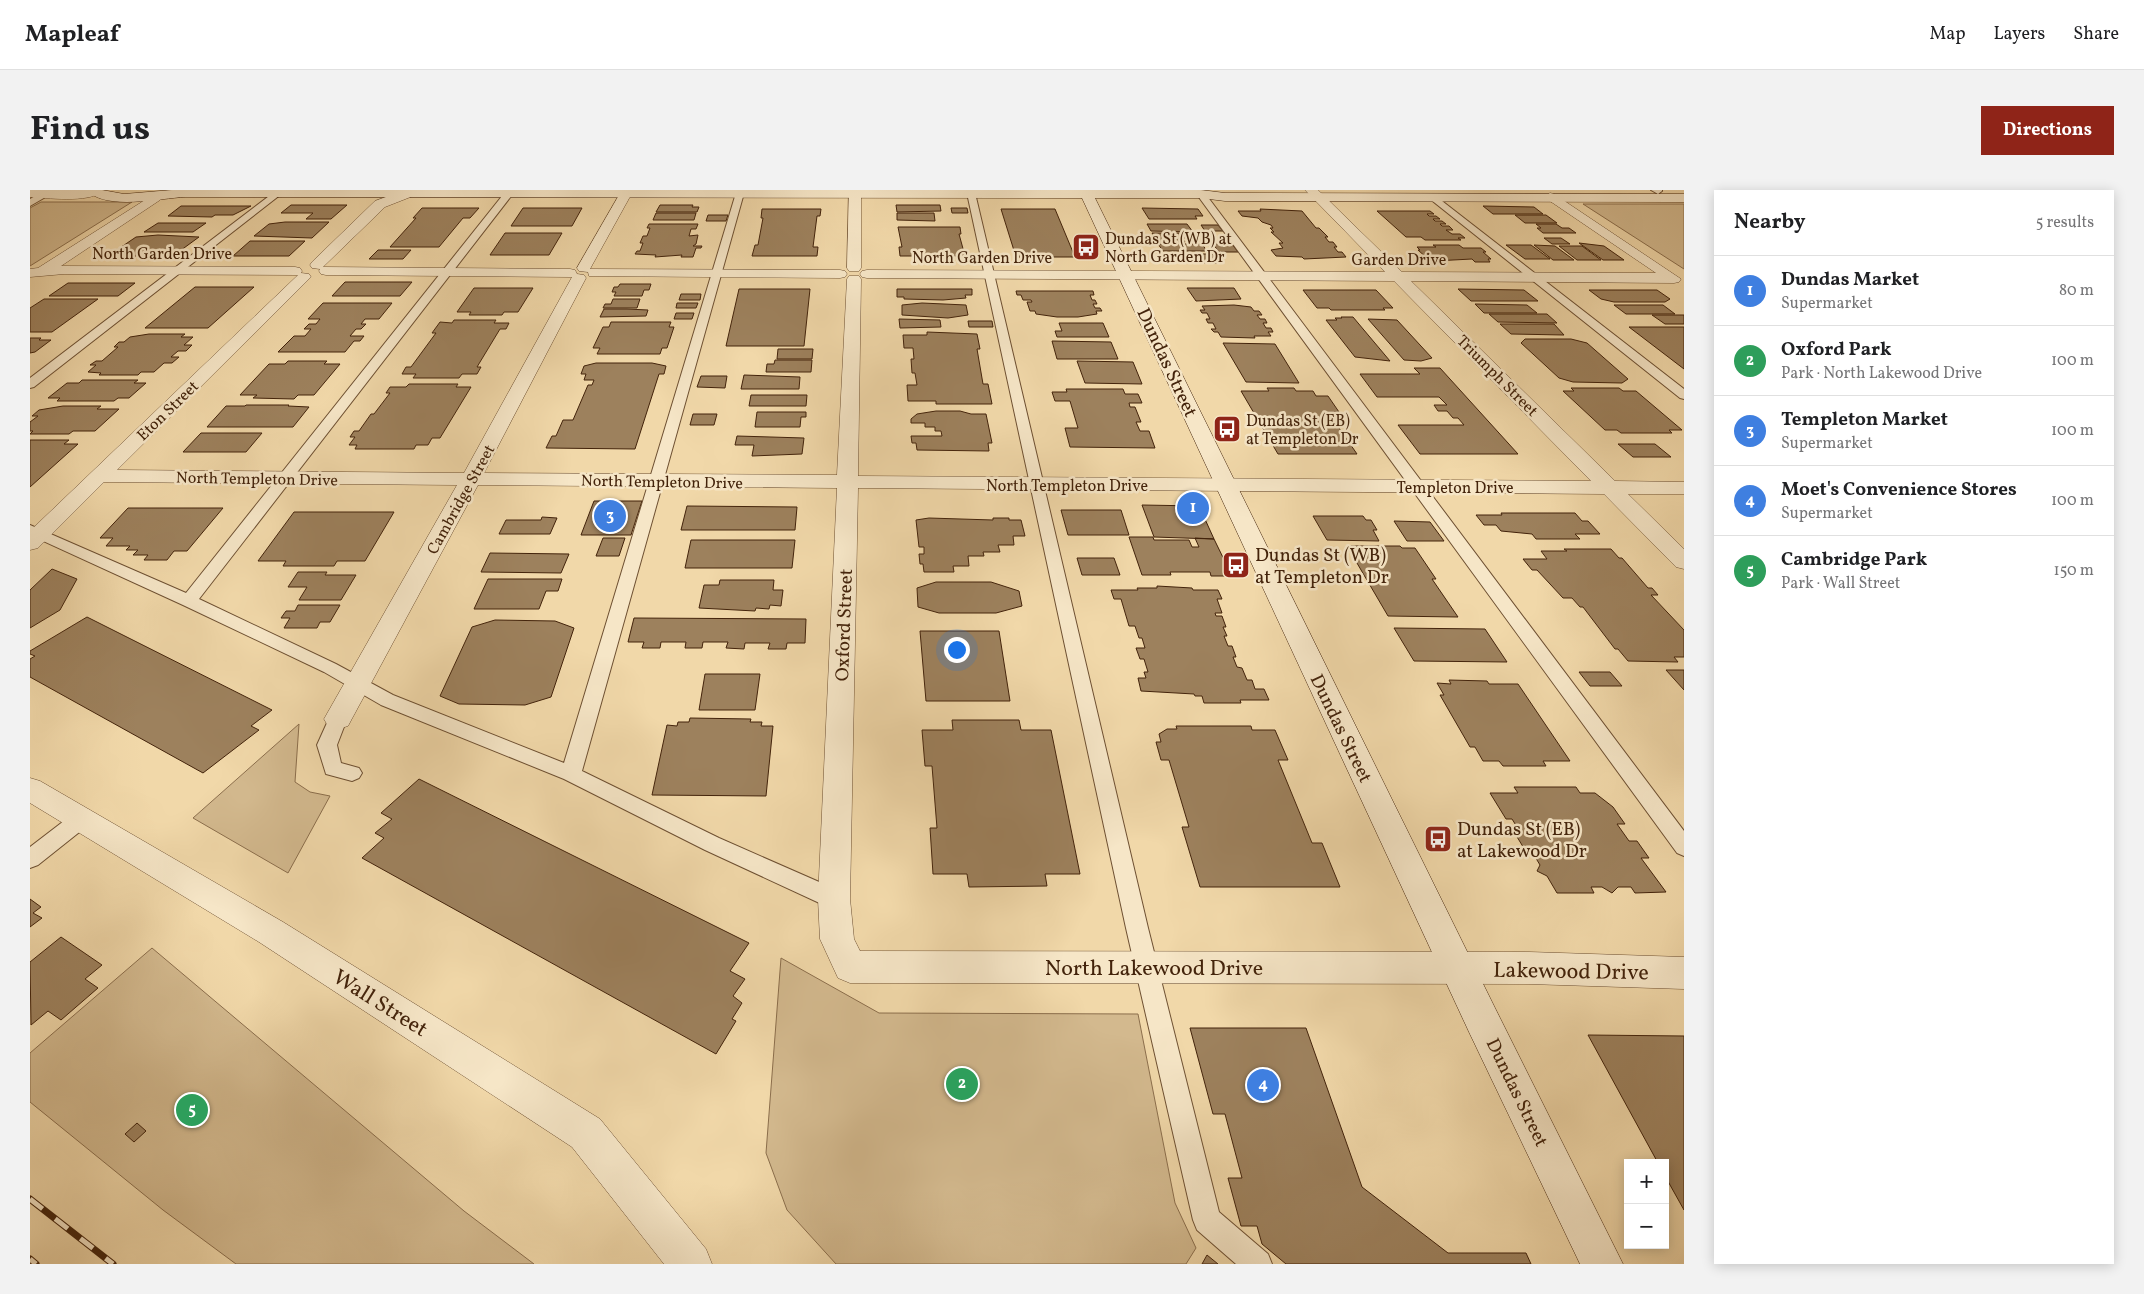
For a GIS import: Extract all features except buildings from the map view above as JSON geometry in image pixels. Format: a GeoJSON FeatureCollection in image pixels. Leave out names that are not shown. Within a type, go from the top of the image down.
{"type":"FeatureCollection","features":[{"type":"Feature","properties":{"kind":"street"},"geometry":{"type":"LineString","coordinates":[[46,193],[60,190]]}},
{"type":"Feature","properties":{"kind":"street"},"geometry":{"type":"LineString","coordinates":[[1201,194],[1220,191],[1266,190]]}},
{"type":"Feature","properties":{"kind":"street"},"geometry":{"type":"LineString","coordinates":[[1450,190],[1684,198]]}},
{"type":"Feature","properties":{"kind":"street"},"geometry":{"type":"LineString","coordinates":[[30,193],[68,195],[93,191],[112,196],[156,197],[175,192],[1085,192],[1201,194],[1225,197],[1315,194],[1433,197],[1684,191]]}},
{"type":"Feature","properties":{"kind":"street","name":"Oxford Street"},"geometry":{"type":"LineString","coordinates":[[850,967],[837,939],[834,899],[855,192]]}},
{"type":"Feature","properties":{"kind":"street","name":"Dundas Street"},"geometry":{"type":"LineString","coordinates":[[1085,192],[1127,275],[1226,486],[1602,1264]]}},
{"type":"Feature","properties":{"kind":"street","name":"Eton Street"},"geometry":{"type":"LineString","coordinates":[[33,535],[99,476],[380,204],[409,193]]}},
{"type":"Feature","properties":{"kind":"street","name":"Cambridge Street"},"geometry":{"type":"LineString","coordinates":[[338,719],[626,193]]}},
{"type":"Feature","properties":{"kind":"street"},"geometry":{"type":"LineString","coordinates":[[1544,193],[1678,282]]}},
{"type":"Feature","properties":{"kind":"street","name":"Triumph Street"},"geometry":{"type":"LineString","coordinates":[[1315,194],[1684,562]]}},
{"type":"Feature","properties":{"kind":"street"},"geometry":{"type":"LineString","coordinates":[[34,275],[156,197]]}},
{"type":"Feature","properties":{"kind":"street","name":"North Garden Drive"},"geometry":{"type":"LineString","coordinates":[[34,275],[178,270],[1127,275]]}},
{"type":"Feature","properties":{"kind":"street","name":"Garden Drive"},"geometry":{"type":"LineString","coordinates":[[1127,275],[1537,278],[1678,282]]}},
{"type":"Feature","properties":{"kind":"street","name":"North Templeton Drive"},"geometry":{"type":"LineString","coordinates":[[99,476],[1226,486]]}},
{"type":"Feature","properties":{"kind":"street","name":"Templeton Drive"},"geometry":{"type":"LineString","coordinates":[[1226,486],[1684,488]]}},
{"type":"Feature","properties":{"kind":"street","name":"Wall Street"},"geometry":{"type":"LineString","coordinates":[[30,789],[271,932],[586,1133],[691,1264]]}},
{"type":"Feature","properties":{"kind":"street","name":"North Lakewood Drive"},"geometry":{"type":"LineString","coordinates":[[850,967],[1458,968]]}},
{"type":"Feature","properties":{"kind":"street","name":"Lakewood Drive"},"geometry":{"type":"LineString","coordinates":[[1458,968],[1684,973]]}},
{"type":"Feature","properties":{"kind":"lane"},"geometry":{"type":"LineString","coordinates":[[30,203],[46,193]]}},
{"type":"Feature","properties":{"kind":"lane"},"geometry":{"type":"LineString","coordinates":[[30,384],[278,193]]}},
{"type":"Feature","properties":{"kind":"lane"},"geometry":{"type":"LineString","coordinates":[[188,601],[509,193]]}},
{"type":"Feature","properties":{"kind":"lane"},"geometry":{"type":"LineString","coordinates":[[571,774],[740,193]]}},
{"type":"Feature","properties":{"kind":"lane"},"geometry":{"type":"LineString","coordinates":[[971,193],[1146,966],[1207,1220],[1258,1264]]}},
{"type":"Feature","properties":{"kind":"lane"},"geometry":{"type":"LineString","coordinates":[[1201,194],[1684,848]]}},
{"type":"Feature","properties":{"kind":"lane"},"geometry":{"type":"LineString","coordinates":[[1433,197],[1684,395]]}},
{"type":"Feature","properties":{"kind":"lane"},"geometry":{"type":"LineString","coordinates":[[33,535],[188,601],[330,668],[387,700],[571,774],[712,844],[834,899]]}},
{"type":"Feature","properties":{"kind":"lane"},"geometry":{"type":"LineString","coordinates":[[338,719],[327,745],[333,769],[352,773]]}},
{"type":"Feature","properties":{"kind":"lane"},"geometry":{"type":"LineString","coordinates":[[30,859],[80,820]]}},
{"type":"Feature","properties":{"kind":"shaded area"},"geometry":{"type":"Polygon","coordinates":[[[41,202],[132,202],[30,266],[30,208],[41,202]]]}},
{"type":"Feature","properties":{"kind":"shaded area"},"geometry":{"type":"Polygon","coordinates":[[[1583,204],[1684,204],[1684,269],[1583,204]]]}},
{"type":"Feature","properties":{"kind":"shaded area"},"geometry":{"type":"Polygon","coordinates":[[[299,724],[295,782],[310,792],[330,796],[288,873],[193,818],[299,724]]]}},
{"type":"Feature","properties":{"kind":"shaded area"},"geometry":{"type":"Polygon","coordinates":[[[152,948],[464,1211],[534,1264],[236,1264],[163,1210],[30,1102],[30,1053],[152,948]]]}},
{"type":"Feature","properties":{"kind":"shaded area"},"geometry":{"type":"Polygon","coordinates":[[[781,958],[879,1013],[1138,1014],[1175,1203],[1196,1248],[1186,1264],[836,1264],[787,1210],[766,1153],[781,958]]]}},
{"type":"Feature","properties":{"kind":"railway"},"geometry":{"type":"LineString","coordinates":[[30,1199],[113,1264]]}},
{"type":"Feature","properties":{"kind":"railway"},"geometry":{"type":"LineString","coordinates":[[30,1259],[36,1264]]}},
{"type":"Feature","properties":{"kind":"place","name":"Dundas St (WB) at North Garden Dr"},"geometry":{"type":"Point","coordinates":[1086,247]}},
{"type":"Feature","properties":{"kind":"place","name":"Dundas St (EB) at Templeton Dr"},"geometry":{"type":"Point","coordinates":[1227,429]}},
{"type":"Feature","properties":{"kind":"place","name":"Dundas Market"},"geometry":{"type":"Point","coordinates":[1193,508]}},
{"type":"Feature","properties":{"kind":"place","name":"Templeton Market"},"geometry":{"type":"Point","coordinates":[610,516]}},
{"type":"Feature","properties":{"kind":"place","name":"Dundas St (WB) at Templeton Dr"},"geometry":{"type":"Point","coordinates":[1236,565]}},
{"type":"Feature","properties":{"kind":"place","name":"Dundas St (EB) at Lakewood Dr"},"geometry":{"type":"Point","coordinates":[1438,839]}},
{"type":"Feature","properties":{"kind":"place","name":"Oxford Park"},"geometry":{"type":"Point","coordinates":[962,1084]}},
{"type":"Feature","properties":{"kind":"place","name":"Moet's Convenience Stores"},"geometry":{"type":"Point","coordinates":[1263,1085]}},
{"type":"Feature","properties":{"kind":"place","name":"Cambridge Park"},"geometry":{"type":"Point","coordinates":[192,1110]}}]}
